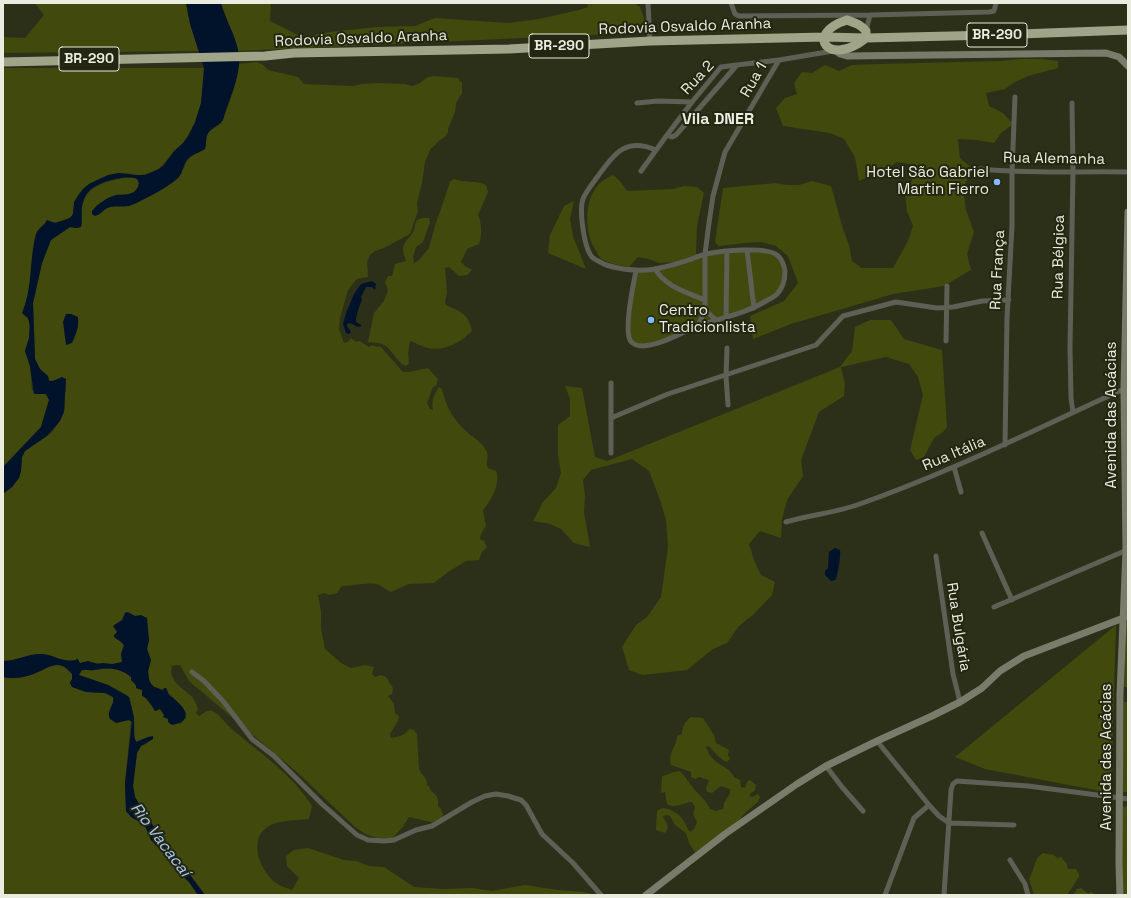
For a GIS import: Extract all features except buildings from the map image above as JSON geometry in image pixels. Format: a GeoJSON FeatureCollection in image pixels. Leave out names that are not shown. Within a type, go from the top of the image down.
{"type":"FeatureCollection","features":[{"type":"Feature","properties":{"kind":"highway"},"geometry":{"type":"LineString","coordinates":[[847,18],[858,23],[866,34],[853,46],[842,50],[829,49],[824,42],[825,36],[834,25],[847,18]]}},
{"type":"Feature","properties":{"kind":"highway","name":"Rodovia Osvaldo Aranha"},"geometry":{"type":"LineString","coordinates":[[3,62],[265,56],[289,53],[508,49],[650,41],[866,34],[1128,30]]}},
{"type":"Feature","properties":{"kind":"street"},"geometry":{"type":"LineString","coordinates":[[648,3],[650,41]]}},
{"type":"Feature","properties":{"kind":"street"},"geometry":{"type":"LineString","coordinates":[[730,3],[735,14],[739,16],[847,18],[870,15],[989,12],[994,11],[996,3]]}},
{"type":"Feature","properties":{"kind":"street"},"geometry":{"type":"LineString","coordinates":[[866,34],[870,15]]}},
{"type":"Feature","properties":{"kind":"street"},"geometry":{"type":"LineString","coordinates":[[835,50],[840,54],[847,56],[1106,53],[1119,57],[1128,66]]}},
{"type":"Feature","properties":{"kind":"street","name":"Rua 2"},"geometry":{"type":"LineString","coordinates":[[641,171],[692,102],[721,67],[778,60],[835,50]]}},
{"type":"Feature","properties":{"kind":"street","name":"Rua 1"},"geometry":{"type":"LineString","coordinates":[[705,310],[705,254],[714,196],[725,152],[778,60]]}},
{"type":"Feature","properties":{"kind":"street","name":"Rua 2"},"geometry":{"type":"LineString","coordinates":[[667,135],[672,137],[676,135],[737,65]]}},
{"type":"Feature","properties":{"kind":"street","name":"Rua França"},"geometry":{"type":"LineString","coordinates":[[1005,445],[1015,97]]}},
{"type":"Feature","properties":{"kind":"street"},"geometry":{"type":"LineString","coordinates":[[637,103],[692,102]]}},
{"type":"Feature","properties":{"kind":"street","name":"Rua Bélgica"},"geometry":{"type":"LineString","coordinates":[[1072,102],[1073,171],[1070,348],[1071,398],[1073,412]]}},
{"type":"Feature","properties":{"kind":"street"},"geometry":{"type":"LineString","coordinates":[[636,271],[629,310],[628,330],[630,340],[634,345],[643,346],[657,343],[698,326],[754,308],[776,295],[784,283],[785,271],[782,261],[776,254],[759,250],[727,251],[705,254],[655,269],[636,271],[603,264],[593,257],[588,249],[582,226],[582,201],[588,190],[619,151],[628,146],[639,144],[656,150]]}},
{"type":"Feature","properties":{"kind":"street","name":"Rua Alemanha"},"geometry":{"type":"LineString","coordinates":[[980,169],[1012,172],[1128,172]]}},
{"type":"Feature","properties":{"kind":"street","name":"Avenida das Acácias"},"geometry":{"type":"LineString","coordinates":[[1120,895],[1120,798],[1127,550],[1126,387],[1128,212]]}},
{"type":"Feature","properties":{"kind":"street"},"geometry":{"type":"LineString","coordinates":[[747,250],[754,308]]}},
{"type":"Feature","properties":{"kind":"street"},"geometry":{"type":"LineString","coordinates":[[726,318],[727,251]]}},
{"type":"Feature","properties":{"kind":"street"},"geometry":{"type":"LineString","coordinates":[[655,269],[665,281],[676,288],[705,300]]}},
{"type":"Feature","properties":{"kind":"street"},"geometry":{"type":"LineString","coordinates":[[946,341],[947,286]]}},
{"type":"Feature","properties":{"kind":"street"},"geometry":{"type":"LineString","coordinates":[[611,418],[668,394],[816,345],[843,316],[896,302],[926,307],[946,308],[982,301],[1009,300]]}},
{"type":"Feature","properties":{"kind":"street"},"geometry":{"type":"LineString","coordinates":[[698,326],[705,310],[717,321]]}},
{"type":"Feature","properties":{"kind":"street"},"geometry":{"type":"LineString","coordinates":[[727,348],[726,376],[728,405]]}},
{"type":"Feature","properties":{"kind":"street"},"geometry":{"type":"LineString","coordinates":[[611,383],[611,453]]}},
{"type":"Feature","properties":{"kind":"street","name":"Rua Itália"},"geometry":{"type":"LineString","coordinates":[[786,522],[805,516],[856,506],[954,468],[1126,387]]}},
{"type":"Feature","properties":{"kind":"street"},"geometry":{"type":"LineString","coordinates":[[954,468],[961,492]]}},
{"type":"Feature","properties":{"kind":"street"},"geometry":{"type":"LineString","coordinates":[[982,532],[1012,600]]}},
{"type":"Feature","properties":{"kind":"street"},"geometry":{"type":"LineString","coordinates":[[994,607],[1127,550]]}},
{"type":"Feature","properties":{"kind":"street","name":"Rua Bulgária"},"geometry":{"type":"LineString","coordinates":[[936,556],[953,674],[960,702]]}},
{"type":"Feature","properties":{"kind":"street"},"geometry":{"type":"LineString","coordinates":[[646,895],[725,834],[797,784],[826,766],[960,702],[982,688],[1000,671],[1024,656],[1126,617]]}},
{"type":"Feature","properties":{"kind":"street"},"geometry":{"type":"LineString","coordinates":[[192,672],[204,681],[223,701],[252,739],[274,756],[322,804],[357,835],[368,840],[394,840],[416,830],[432,826],[485,796],[496,794],[508,796],[521,800],[526,805],[542,834],[573,863],[601,895]]}},
{"type":"Feature","properties":{"kind":"street"},"geometry":{"type":"LineString","coordinates":[[877,741],[938,816],[948,823],[1014,825]]}},
{"type":"Feature","properties":{"kind":"street"},"geometry":{"type":"LineString","coordinates":[[826,766],[862,811]]}},
{"type":"Feature","properties":{"kind":"street"},"geometry":{"type":"LineString","coordinates":[[944,895],[948,823],[952,786],[957,781],[1028,786],[1128,799]]}},
{"type":"Feature","properties":{"kind":"street"},"geometry":{"type":"LineString","coordinates":[[885,895],[914,818],[929,805]]}},
{"type":"Feature","properties":{"kind":"street"},"geometry":{"type":"LineString","coordinates":[[1010,860],[1026,884],[1028,895]]}},
{"type":"Feature","properties":{"kind":"green space"},"geometry":{"type":"Polygon","coordinates":[[[35,3],[186,3],[190,24],[199,51],[3,53],[3,37],[25,38],[44,15],[35,3]]]}},
{"type":"Feature","properties":{"kind":"green space"},"geometry":{"type":"Polygon","coordinates":[[[221,3],[271,3],[270,21],[302,37],[330,32],[377,27],[415,26],[435,18],[509,23],[539,19],[579,10],[588,7],[587,3],[634,3],[640,7],[645,21],[632,33],[238,51],[221,3]]]}},
{"type":"Feature","properties":{"kind":"green space"},"geometry":{"type":"Polygon","coordinates":[[[1020,59],[1058,61],[1058,68],[1028,76],[1005,89],[986,93],[989,106],[1003,113],[1013,124],[1001,133],[994,143],[958,139],[960,158],[973,169],[963,187],[966,210],[974,232],[967,254],[971,270],[944,286],[893,294],[791,324],[753,339],[750,316],[784,301],[798,283],[788,256],[776,246],[761,242],[719,246],[715,242],[723,188],[775,183],[799,185],[812,181],[831,186],[849,245],[852,261],[862,268],[893,268],[908,241],[913,226],[907,211],[905,193],[912,181],[910,164],[897,162],[885,170],[859,181],[855,157],[844,139],[830,133],[783,126],[776,108],[785,98],[797,94],[794,83],[802,72],[812,73],[825,65],[839,71],[852,65],[1001,61],[1020,59]]]}},
{"type":"Feature","properties":{"kind":"green space"},"geometry":{"type":"Polygon","coordinates":[[[257,62],[268,70],[298,77],[304,84],[353,86],[377,83],[405,84],[412,86],[428,77],[434,76],[458,78],[462,83],[462,93],[456,103],[455,112],[448,132],[445,137],[431,148],[425,162],[417,203],[418,211],[410,234],[384,248],[375,251],[370,255],[367,262],[368,277],[357,279],[348,290],[340,318],[339,329],[344,343],[348,342],[351,338],[356,342],[360,341],[369,347],[372,345],[377,347],[380,346],[403,372],[428,368],[438,379],[436,386],[433,387],[427,403],[430,409],[433,410],[433,398],[439,387],[442,389],[448,408],[455,419],[486,450],[488,454],[488,468],[496,471],[497,481],[494,492],[483,510],[486,526],[480,539],[484,541],[487,547],[482,552],[479,560],[466,561],[434,583],[409,584],[391,592],[377,584],[368,583],[342,586],[337,593],[329,595],[325,593],[318,595],[321,611],[321,629],[325,649],[341,663],[351,668],[365,665],[374,667],[372,674],[375,677],[381,675],[386,677],[393,688],[392,694],[388,696],[394,704],[395,713],[399,716],[398,721],[390,734],[391,738],[406,733],[410,729],[414,730],[417,734],[419,769],[426,780],[427,785],[437,797],[438,806],[443,815],[441,819],[435,823],[409,817],[393,838],[382,839],[367,835],[355,827],[298,773],[189,681],[180,665],[172,666],[172,675],[176,683],[195,701],[198,709],[196,713],[199,716],[209,711],[212,711],[218,715],[230,728],[286,774],[312,806],[309,819],[280,822],[269,826],[260,835],[257,850],[262,866],[272,880],[280,885],[292,890],[299,878],[287,866],[286,856],[294,850],[308,848],[344,860],[356,861],[369,866],[384,867],[414,887],[443,889],[472,888],[492,891],[525,885],[584,892],[596,895],[205,895],[146,816],[135,797],[133,786],[137,753],[141,746],[148,743],[143,739],[137,742],[135,740],[134,718],[130,699],[127,695],[108,685],[79,675],[82,670],[108,669],[122,671],[130,676],[138,689],[142,690],[155,711],[160,709],[168,719],[181,724],[186,717],[182,707],[173,697],[151,684],[149,679],[148,671],[151,660],[147,649],[149,640],[139,616],[135,616],[129,612],[122,620],[113,626],[118,632],[116,639],[124,645],[121,654],[122,662],[117,664],[112,665],[90,662],[80,663],[77,659],[68,662],[49,655],[40,654],[15,660],[3,661],[3,494],[12,487],[19,478],[22,457],[25,451],[52,432],[65,408],[64,397],[66,389],[62,377],[53,381],[49,380],[48,376],[40,369],[35,359],[33,303],[42,263],[51,240],[70,227],[75,228],[82,224],[81,215],[84,200],[92,189],[98,185],[129,177],[137,179],[139,183],[136,190],[133,192],[107,199],[101,203],[94,209],[98,215],[107,208],[161,189],[184,168],[187,160],[205,147],[209,132],[223,120],[234,89],[239,64],[257,62]],[[79,325],[66,337],[66,345],[76,334],[79,325]]]}},
{"type":"Feature","properties":{"kind":"green space"},"geometry":{"type":"Polygon","coordinates":[[[3,68],[204,68],[202,98],[197,118],[189,136],[162,165],[146,174],[139,175],[122,173],[110,175],[96,181],[83,189],[79,194],[74,203],[72,216],[61,222],[46,223],[37,233],[31,270],[31,281],[23,314],[29,320],[29,338],[25,351],[30,367],[32,390],[36,394],[46,394],[49,400],[41,427],[3,467],[3,68]]]}},
{"type":"Feature","properties":{"kind":"green space"},"geometry":{"type":"Polygon","coordinates":[[[613,175],[620,181],[627,191],[673,189],[684,186],[697,187],[704,193],[697,226],[696,255],[675,262],[659,263],[638,257],[629,267],[605,261],[601,258],[591,242],[589,234],[587,215],[588,206],[595,189],[601,182],[613,175]]]}},
{"type":"Feature","properties":{"kind":"green space"},"geometry":{"type":"Polygon","coordinates":[[[454,179],[482,183],[486,185],[488,192],[478,215],[481,230],[479,244],[467,249],[461,262],[472,270],[467,275],[459,276],[449,267],[445,268],[447,293],[445,302],[446,305],[460,312],[466,317],[472,331],[455,344],[436,349],[421,346],[410,341],[408,353],[409,363],[406,366],[382,344],[368,342],[374,313],[384,301],[388,290],[385,282],[388,276],[392,276],[395,264],[406,261],[403,253],[404,244],[413,232],[417,220],[422,218],[429,218],[430,222],[423,242],[416,247],[413,257],[414,263],[412,265],[420,259],[429,248],[450,182],[454,179]]]}},
{"type":"Feature","properties":{"kind":"green space"},"geometry":{"type":"Polygon","coordinates":[[[574,201],[570,219],[573,236],[586,269],[548,253],[550,235],[564,206],[574,201]]]}},
{"type":"Feature","properties":{"kind":"green space"},"geometry":{"type":"Polygon","coordinates":[[[759,250],[776,254],[782,261],[784,283],[777,295],[754,308],[643,346],[630,340],[629,310],[636,271],[655,269],[705,254],[759,250]]]}},
{"type":"Feature","properties":{"kind":"green space"},"geometry":{"type":"Polygon","coordinates":[[[870,320],[891,320],[904,339],[942,350],[947,427],[943,432],[934,438],[924,457],[916,460],[910,450],[923,395],[918,377],[909,364],[886,357],[841,367],[845,383],[844,396],[819,412],[801,460],[803,476],[787,500],[782,519],[781,538],[760,531],[749,544],[761,575],[775,582],[772,595],[754,614],[739,626],[727,643],[713,649],[687,670],[642,675],[629,670],[622,647],[636,625],[647,617],[661,597],[668,547],[666,520],[649,471],[632,459],[591,470],[583,480],[585,496],[584,512],[590,547],[574,543],[561,529],[550,524],[533,521],[543,502],[556,488],[561,473],[558,456],[558,425],[570,416],[570,399],[565,386],[582,388],[595,457],[607,461],[840,367],[852,351],[855,327],[870,320]]]}},
{"type":"Feature","properties":{"kind":"green space"},"geometry":{"type":"Polygon","coordinates":[[[1128,622],[1128,687],[1124,687],[1126,623],[1128,622]]]}},
{"type":"Feature","properties":{"kind":"green space"},"geometry":{"type":"Polygon","coordinates":[[[1116,625],[1111,793],[985,769],[955,757],[1116,625]]]}},
{"type":"Feature","properties":{"kind":"green space"},"geometry":{"type":"Polygon","coordinates":[[[59,665],[64,667],[72,674],[72,679],[70,682],[72,687],[86,692],[105,693],[113,697],[114,702],[110,709],[116,723],[128,720],[131,721],[125,783],[126,811],[146,828],[151,840],[167,857],[175,869],[189,882],[198,895],[3,895],[3,677],[19,678],[45,668],[59,665]]]}},
{"type":"Feature","properties":{"kind":"green space"},"geometry":{"type":"Polygon","coordinates":[[[1124,702],[1128,702],[1128,792],[1122,792],[1124,702]]]}},
{"type":"Feature","properties":{"kind":"green space"},"geometry":{"type":"Polygon","coordinates":[[[691,717],[703,718],[714,735],[716,743],[729,750],[728,755],[730,759],[727,762],[725,761],[720,758],[710,747],[706,746],[708,753],[715,761],[728,769],[734,777],[740,780],[741,787],[745,788],[747,782],[750,780],[756,785],[755,790],[749,795],[752,797],[758,794],[760,797],[758,802],[745,813],[736,824],[695,852],[689,843],[686,833],[675,825],[670,816],[663,816],[668,827],[665,833],[656,830],[657,811],[662,808],[672,810],[677,814],[684,821],[690,832],[694,829],[697,822],[693,814],[695,807],[692,802],[676,806],[667,804],[665,792],[661,793],[662,776],[680,771],[705,800],[710,809],[716,811],[723,809],[724,803],[730,793],[730,789],[721,786],[712,793],[707,792],[706,788],[709,780],[699,777],[695,779],[691,777],[691,772],[671,765],[671,753],[677,736],[682,734],[684,724],[691,717]]]}},
{"type":"Feature","properties":{"kind":"green space"},"geometry":{"type":"Polygon","coordinates":[[[1128,806],[1128,895],[1122,895],[1122,807],[1128,806]]]}},
{"type":"Feature","properties":{"kind":"green space"},"geometry":{"type":"Polygon","coordinates":[[[1043,853],[1054,855],[1057,858],[1061,857],[1067,864],[1068,869],[1076,869],[1079,874],[1079,877],[1067,895],[1034,895],[1029,879],[1037,858],[1043,853]]]}},
{"type":"Feature","properties":{"kind":"green space"},"geometry":{"type":"Polygon","coordinates":[[[1081,888],[1087,893],[1092,892],[1094,895],[1073,895],[1077,889],[1081,888]]]}},
{"type":"Feature","properties":{"kind":"water"},"geometry":{"type":"Polygon","coordinates":[[[186,3],[221,3],[237,44],[239,68],[223,120],[208,133],[205,149],[189,158],[179,177],[170,184],[134,204],[129,206],[108,208],[95,216],[92,214],[92,211],[100,203],[116,195],[130,194],[136,190],[139,183],[137,179],[132,178],[119,178],[105,182],[93,188],[86,195],[82,205],[81,227],[70,227],[51,240],[42,263],[33,303],[35,359],[40,369],[48,376],[49,381],[62,377],[66,379],[64,412],[60,421],[47,436],[25,451],[22,457],[19,478],[12,487],[3,494],[3,467],[41,427],[49,400],[46,394],[34,394],[30,366],[25,351],[29,338],[30,326],[28,318],[22,313],[28,294],[32,254],[36,234],[47,220],[55,223],[70,218],[73,214],[74,202],[83,189],[89,184],[108,175],[119,173],[145,175],[159,169],[188,136],[195,122],[201,103],[204,68],[190,24],[186,3]]]}},
{"type":"Feature","properties":{"kind":"water"},"geometry":{"type":"Polygon","coordinates":[[[372,281],[376,284],[375,290],[372,287],[366,287],[361,297],[362,300],[356,322],[361,326],[358,327],[348,323],[347,326],[351,332],[349,334],[346,333],[343,324],[354,294],[361,284],[372,281]]]}},
{"type":"Feature","properties":{"kind":"water"},"geometry":{"type":"Polygon","coordinates":[[[66,314],[71,314],[78,317],[78,324],[72,343],[66,345],[63,322],[66,314]]]}},
{"type":"Feature","properties":{"kind":"water"},"geometry":{"type":"Polygon","coordinates":[[[835,548],[840,550],[840,560],[836,578],[835,580],[831,581],[825,575],[825,571],[828,568],[829,552],[835,548]]]}},
{"type":"Feature","properties":{"kind":"water","name":"Rio Vacacaí"},"geometry":{"type":"Polygon","coordinates":[[[127,612],[135,616],[141,615],[147,618],[149,640],[147,649],[151,660],[148,671],[149,679],[154,687],[163,690],[166,688],[170,696],[183,708],[186,716],[184,720],[180,723],[172,725],[168,722],[168,719],[163,717],[164,715],[160,709],[155,711],[148,700],[142,696],[142,690],[136,688],[136,685],[131,680],[131,677],[123,672],[109,669],[82,670],[79,675],[108,685],[129,697],[134,718],[134,736],[136,742],[153,736],[153,739],[141,746],[137,753],[133,786],[135,797],[146,816],[205,895],[198,895],[189,882],[175,869],[167,857],[151,840],[146,828],[140,822],[131,817],[126,811],[125,783],[132,722],[129,720],[116,723],[110,719],[109,713],[113,703],[113,697],[105,693],[86,692],[72,687],[70,683],[72,674],[62,666],[57,665],[24,677],[3,677],[3,661],[35,654],[45,654],[71,661],[76,660],[77,658],[80,663],[88,661],[97,664],[122,662],[121,654],[124,645],[114,637],[117,632],[113,626],[122,620],[127,612]]]}},
{"type":"Feature","properties":{"kind":"place","name":"Hotel São Gabriel Martin Fierro"},"geometry":{"type":"Point","coordinates":[997,182]}},
{"type":"Feature","properties":{"kind":"place","name":"Centro Tradicionlista"},"geometry":{"type":"Point","coordinates":[651,320]}},
{"type":"Feature","properties":{"kind":"district","name":"Vila DNER"},"geometry":{"type":"Point","coordinates":[718,120]}}]}
